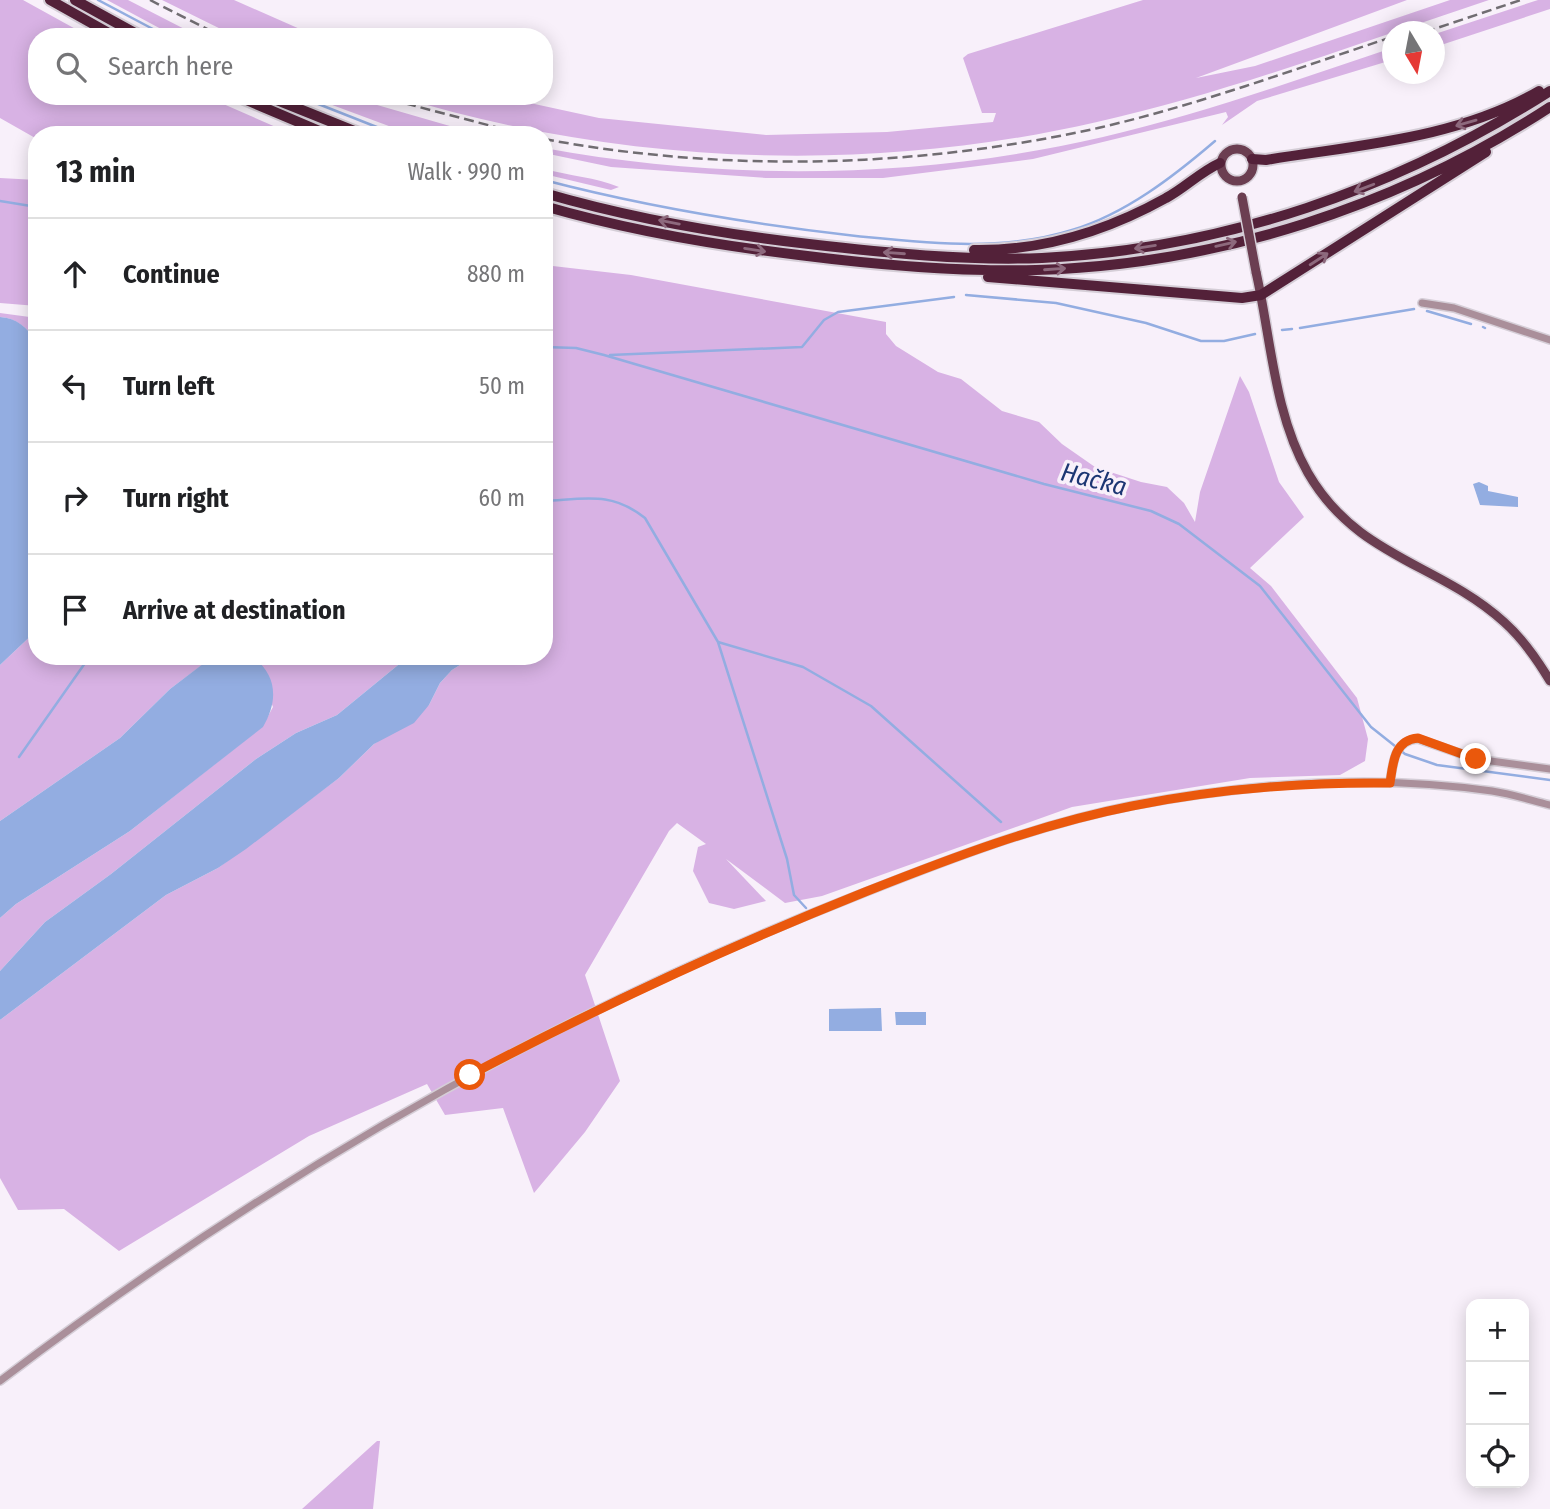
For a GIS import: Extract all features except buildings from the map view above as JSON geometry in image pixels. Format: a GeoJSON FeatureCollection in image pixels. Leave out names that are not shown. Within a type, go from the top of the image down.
{"type":"FeatureCollection","features":[{"type":"Feature","properties":{"kind":"highway"},"geometry":{"type":"LineString","coordinates":[[50,0],[100,28]]}},
{"type":"Feature","properties":{"kind":"highway"},"geometry":{"type":"LineString","coordinates":[[75,0],[126,28]]}},
{"type":"Feature","properties":{"kind":"highway"},"geometry":{"type":"LineString","coordinates":[[1252,159],[1266,160],[1446,128],[1505,108],[1550,84]]}},
{"type":"Feature","properties":{"kind":"highway"},"geometry":{"type":"LineString","coordinates":[[553,195],[658,220],[767,239],[925,255],[1041,258],[1187,240],[1324,203],[1427,161],[1550,91]]}},
{"type":"Feature","properties":{"kind":"highway"},"geometry":{"type":"LineString","coordinates":[[258,105],[308,126]]}},
{"type":"Feature","properties":{"kind":"highway"},"geometry":{"type":"LineString","coordinates":[[289,105],[342,126]]}},
{"type":"Feature","properties":{"kind":"highway"},"geometry":{"type":"LineString","coordinates":[[553,208],[712,243],[867,264],[995,271],[1087,267],[1186,253],[1281,230],[1329,215],[1436,171],[1550,107]]}},
{"type":"Feature","properties":{"kind":"highway"},"geometry":{"type":"LineString","coordinates":[[924,268],[940,275],[1242,298],[1261,295],[1420,192],[1523,130],[1539,114]]}},
{"type":"Feature","properties":{"kind":"highway"},"geometry":{"type":"LineString","coordinates":[[925,255],[949,250],[1004,250],[1037,246],[1087,234],[1140,212],[1220,163]]}},
{"type":"Feature","properties":{"kind":"main road"},"geometry":{"type":"LineString","coordinates":[[1236,149],[1246,151],[1252,159],[1251,173],[1240,181],[1223,175],[1220,163],[1226,153],[1236,149]]}},
{"type":"Feature","properties":{"kind":"main road"},"geometry":{"type":"LineString","coordinates":[[1240,181],[1256,272],[1292,440],[1319,491],[1347,522],[1375,545],[1466,595],[1504,622],[1534,655],[1550,681]]}},
{"type":"Feature","properties":{"kind":"street"},"geometry":{"type":"LineString","coordinates":[[1422,303],[1454,308],[1550,340]]}},
{"type":"Feature","properties":{"kind":"street"},"geometry":{"type":"LineString","coordinates":[[1390,783],[1393,758],[1402,743],[1418,738],[1476,759],[1550,769]]}},
{"type":"Feature","properties":{"kind":"street"},"geometry":{"type":"LineString","coordinates":[[0,1381],[238,1212],[385,1124],[575,1020],[782,925],[954,858],[1100,813],[1219,792],[1286,785],[1390,783],[1492,791],[1550,804]]}},
{"type":"Feature","properties":{"kind":"shaded area"},"geometry":{"type":"Polygon","coordinates":[[[0,0],[23,0],[74,28],[28,28],[28,105],[226,105],[273,126],[28,126],[28,134],[0,118],[0,0]]]}},
{"type":"Feature","properties":{"kind":"shaded area"},"geometry":{"type":"Polygon","coordinates":[[[107,0],[128,0],[182,28],[159,28],[107,0]]]}},
{"type":"Feature","properties":{"kind":"shaded area"},"geometry":{"type":"Polygon","coordinates":[[[162,0],[234,0],[298,28],[219,28],[162,0]]]}},
{"type":"Feature","properties":{"kind":"shaded area"},"geometry":{"type":"Polygon","coordinates":[[[1143,0],[1407,0],[1196,78],[1255,66],[1382,23],[1382,36],[1294,66],[1147,110],[1097,122],[1010,139],[922,150],[834,155],[745,155],[657,149],[569,137],[553,134],[553,126],[516,126],[430,105],[539,105],[599,118],[766,135],[887,132],[993,122],[996,113],[982,113],[963,58],[968,54],[1143,0]]]}},
{"type":"Feature","properties":{"kind":"shaded area"},"geometry":{"type":"Polygon","coordinates":[[[1450,0],[1489,0],[1427,21],[1388,21],[1450,0]]]}},
{"type":"Feature","properties":{"kind":"shaded area"},"geometry":{"type":"Polygon","coordinates":[[[1538,0],[1550,0],[1550,9],[1445,44],[1445,31],[1538,0]]]}},
{"type":"Feature","properties":{"kind":"shaded area"},"geometry":{"type":"Polygon","coordinates":[[[1382,51],[1382,63],[1257,101],[1222,125],[1228,117],[1226,112],[1033,159],[883,178],[766,178],[611,167],[553,155],[553,149],[683,167],[754,171],[895,168],[1034,151],[1176,118],[1382,51]]]}},
{"type":"Feature","properties":{"kind":"shaded area"},"geometry":{"type":"Polygon","coordinates":[[[332,105],[377,105],[450,126],[389,126],[332,105]]]}},
{"type":"Feature","properties":{"kind":"shaded area"},"geometry":{"type":"Polygon","coordinates":[[[553,171],[619,187],[611,190],[553,176],[553,171]]]}},
{"type":"Feature","properties":{"kind":"shaded area"},"geometry":{"type":"Polygon","coordinates":[[[0,178],[28,180],[28,305],[0,303],[0,178]]]}},
{"type":"Feature","properties":{"kind":"shaded area"},"geometry":{"type":"Polygon","coordinates":[[[553,266],[631,275],[886,322],[886,334],[896,346],[938,372],[961,379],[1002,411],[1039,422],[1062,444],[1095,467],[1141,482],[1167,487],[1184,503],[1195,522],[1200,492],[1240,376],[1249,392],[1279,482],[1304,517],[1250,568],[1271,586],[1357,698],[1368,739],[1365,761],[1340,775],[1250,778],[1072,807],[822,896],[785,903],[726,859],[766,901],[734,909],[709,903],[693,871],[698,847],[706,844],[677,823],[669,831],[585,975],[620,1081],[585,1132],[534,1193],[503,1108],[445,1115],[427,1084],[309,1136],[119,1251],[64,1209],[18,1210],[0,1178],[0,1020],[166,895],[218,868],[339,778],[374,744],[429,705],[440,683],[460,665],[553,665],[553,266]]]}},
{"type":"Feature","properties":{"kind":"shaded area"},"geometry":{"type":"Polygon","coordinates":[[[0,313],[28,317],[28,331],[11,319],[0,317],[0,313]]]}},
{"type":"Feature","properties":{"kind":"shaded area"},"geometry":{"type":"Polygon","coordinates":[[[28,639],[28,665],[202,665],[170,689],[120,738],[0,821],[0,665],[28,639]]]}},
{"type":"Feature","properties":{"kind":"shaded area"},"geometry":{"type":"Polygon","coordinates":[[[256,665],[398,665],[337,715],[296,733],[256,759],[111,874],[45,922],[0,971],[0,918],[16,904],[130,831],[262,727],[273,707],[256,665]]]}},
{"type":"Feature","properties":{"kind":"shaded area"},"geometry":{"type":"Polygon","coordinates":[[[380,1441],[373,1509],[302,1509],[380,1441]]]}},
{"type":"Feature","properties":{"kind":"water"},"geometry":{"type":"Polygon","coordinates":[[[0,317],[12,319],[28,331],[28,639],[0,665],[0,317]]]}},
{"type":"Feature","properties":{"kind":"water"},"geometry":{"type":"Polygon","coordinates":[[[1479,482],[1488,486],[1488,491],[1518,497],[1518,507],[1480,505],[1473,484],[1479,482]]]}},
{"type":"Feature","properties":{"kind":"water"},"geometry":{"type":"Polygon","coordinates":[[[202,665],[262,665],[271,680],[273,698],[263,727],[130,831],[16,904],[0,918],[0,821],[120,738],[170,689],[202,665]]]}},
{"type":"Feature","properties":{"kind":"water"},"geometry":{"type":"Polygon","coordinates":[[[398,665],[460,665],[440,683],[429,705],[414,723],[374,744],[339,778],[246,849],[218,868],[166,895],[0,1020],[0,971],[45,922],[111,874],[256,759],[296,733],[337,715],[398,665]]]}},
{"type":"Feature","properties":{"kind":"water"},"geometry":{"type":"Polygon","coordinates":[[[881,1008],[882,1031],[829,1031],[829,1009],[881,1008]]]}},
{"type":"Feature","properties":{"kind":"water"},"geometry":{"type":"Polygon","coordinates":[[[895,1012],[926,1012],[926,1025],[896,1025],[895,1012]]]}},
{"type":"Feature","properties":{"kind":"waterway"},"geometry":{"type":"LineString","coordinates":[[98,0],[151,28]]}},
{"type":"Feature","properties":{"kind":"waterway"},"geometry":{"type":"LineString","coordinates":[[321,105],[374,126]]}},
{"type":"Feature","properties":{"kind":"waterway"},"geometry":{"type":"LineString","coordinates":[[553,182],[699,214],[777,226],[910,241],[992,243],[1046,237],[1092,223],[1148,193],[1215,141]]}},
{"type":"Feature","properties":{"kind":"waterway","name":"Hačka"},"geometry":{"type":"LineString","coordinates":[[0,201],[28,206]]}},
{"type":"Feature","properties":{"kind":"waterway"},"geometry":{"type":"LineString","coordinates":[[966,295],[1056,303],[1146,323],[1201,341],[1224,341],[1255,334]]}},
{"type":"Feature","properties":{"kind":"waterway"},"geometry":{"type":"LineString","coordinates":[[610,355],[802,347],[824,320],[838,312],[954,297]]}},
{"type":"Feature","properties":{"kind":"waterway"},"geometry":{"type":"LineString","coordinates":[[1300,328],[1414,309]]}},
{"type":"Feature","properties":{"kind":"waterway"},"geometry":{"type":"LineString","coordinates":[[1427,311],[1471,324]]}},
{"type":"Feature","properties":{"kind":"waterway"},"geometry":{"type":"LineString","coordinates":[[1282,330],[1292,329]]}},
{"type":"Feature","properties":{"kind":"waterway","name":"Hačka"},"geometry":{"type":"LineString","coordinates":[[553,347],[576,348],[604,355],[1044,484],[1151,511],[1179,524],[1260,586],[1371,727],[1405,754],[1437,765],[1550,780]]}},
{"type":"Feature","properties":{"kind":"waterway"},"geometry":{"type":"LineString","coordinates":[[553,500],[585,498],[609,500],[633,509],[645,518],[718,642],[803,667],[871,706],[1001,822]]}},
{"type":"Feature","properties":{"kind":"waterway"},"geometry":{"type":"LineString","coordinates":[[718,642],[787,859],[794,895],[806,908]]}},
{"type":"Feature","properties":{"kind":"waterway"},"geometry":{"type":"LineString","coordinates":[[19,757],[84,665]]}},
{"type":"Feature","properties":{"kind":"railway"},"geometry":{"type":"LineString","coordinates":[[150,0],[205,28]]}},
{"type":"Feature","properties":{"kind":"railway"},"geometry":{"type":"LineString","coordinates":[[1445,25],[1521,0]]}},
{"type":"Feature","properties":{"kind":"railway"},"geometry":{"type":"LineString","coordinates":[[553,140],[613,150],[752,161],[891,158],[961,151],[1030,141],[1135,119],[1246,86],[1382,40]]}},
{"type":"Feature","properties":{"kind":"railway"},"geometry":{"type":"LineString","coordinates":[[411,105],[492,126]]}},
{"type":"Feature","properties":{"kind":"route"},"geometry":{"type":"LineString","coordinates":[[470,1075],[575,1020],[737,945],[905,876],[989,845],[1100,813],[1166,800],[1286,785],[1390,783],[1393,758],[1402,743],[1409,739],[1418,738],[1476,759]]}}]}
